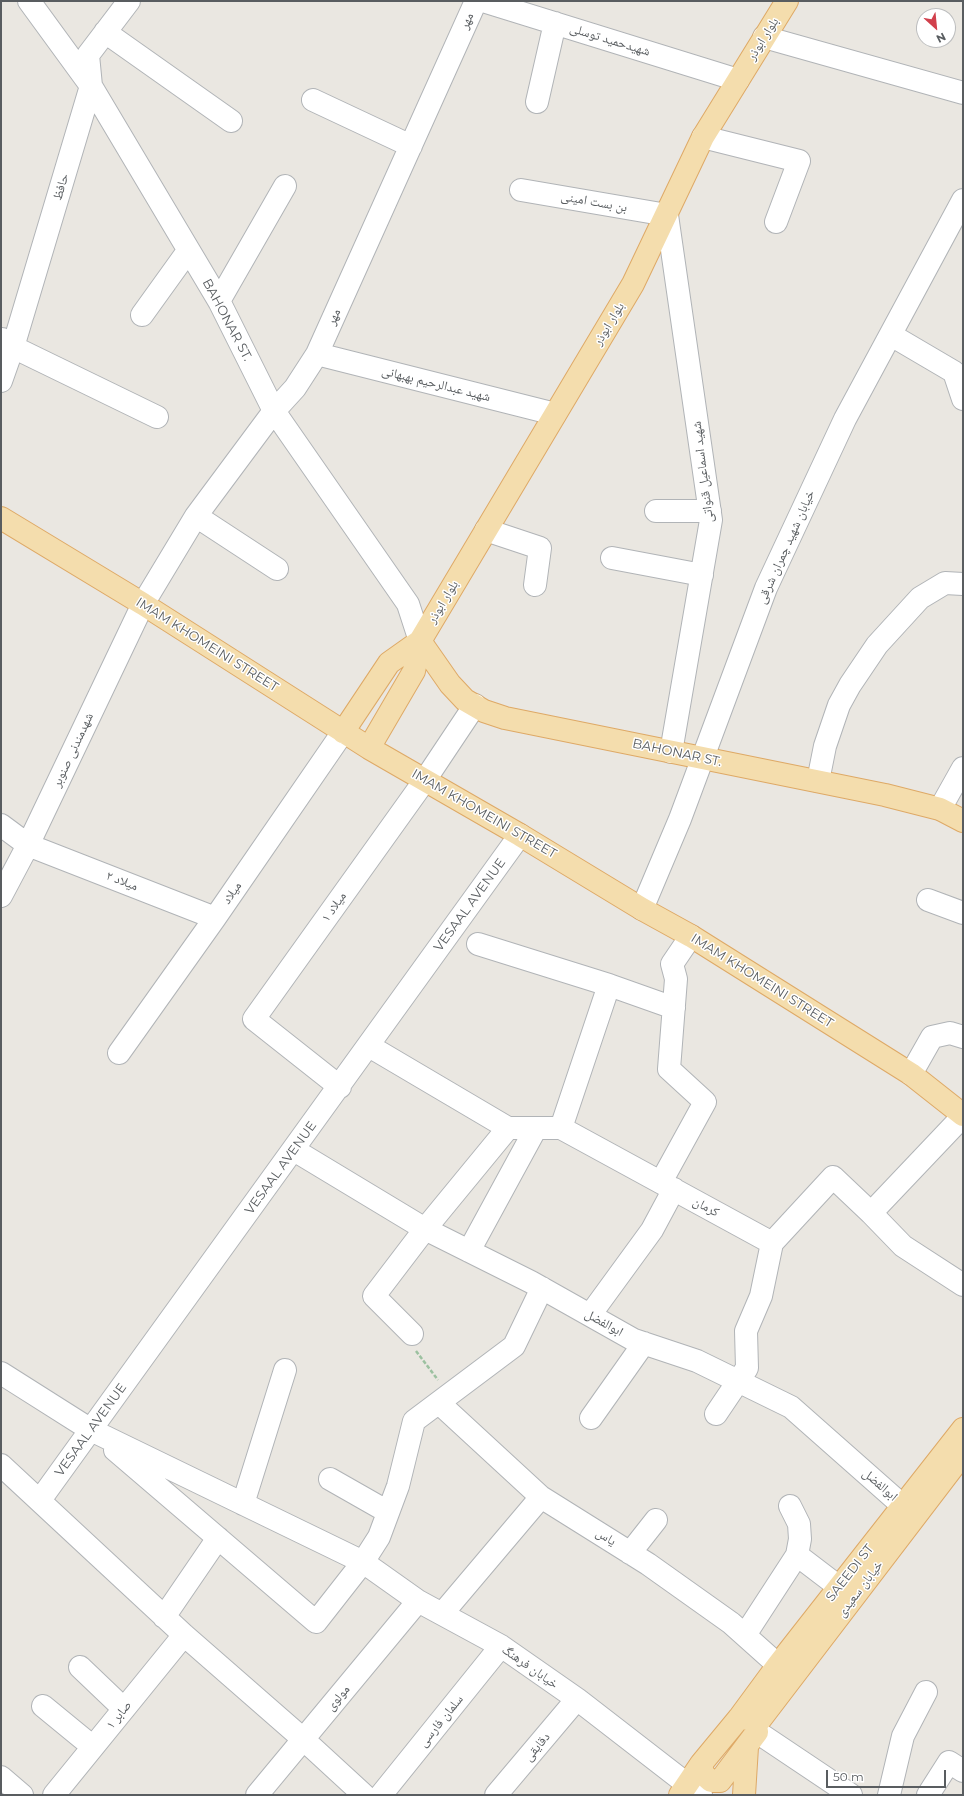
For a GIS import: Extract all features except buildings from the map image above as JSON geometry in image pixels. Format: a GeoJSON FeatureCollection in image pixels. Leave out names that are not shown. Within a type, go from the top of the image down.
{"type":"FeatureCollection","features":[{"type":"Feature","properties":{"kind":"main road","name":"بلوار ابوذر"},"geometry":{"type":"LineString","coordinates":[[420,641],[633,284],[703,137],[787,1]]}},
{"type":"Feature","properties":{"kind":"main road","name":"IMAM KHOMEINI STREET"},"geometry":{"type":"LineString","coordinates":[[1,518],[143,604],[369,748],[520,835],[642,909],[691,936],[911,1074],[963,1116]]}},
{"type":"Feature","properties":{"kind":"main road","name":"BAHONAR ST."},"geometry":{"type":"LineString","coordinates":[[420,641],[450,684],[466,700],[484,711],[505,718],[885,795],[940,810],[963,820]]}},
{"type":"Feature","properties":{"kind":"main road"},"geometry":{"type":"LineString","coordinates":[[343,732],[389,663],[420,641]]}},
{"type":"Feature","properties":{"kind":"main road"},"geometry":{"type":"LineString","coordinates":[[369,748],[414,671],[420,641]]}},
{"type":"Feature","properties":{"kind":"main road","name":"SAEEDI ST"},"geometry":{"type":"LineString","coordinates":[[714,1788],[750,1731],[778,1665],[963,1429]]}},
{"type":"Feature","properties":{"kind":"main road","name":"خیابان سعیدی"},"geometry":{"type":"LineString","coordinates":[[750,1731],[963,1454]]}},
{"type":"Feature","properties":{"kind":"main road"},"geometry":{"type":"LineString","coordinates":[[744,1795],[750,1731]]}},
{"type":"Feature","properties":{"kind":"main road","name":"SAEEDI ST"},"geometry":{"type":"LineString","coordinates":[[690,1792],[701,1764],[750,1731]]}},
{"type":"Feature","properties":{"kind":"main road","name":"SAEEDI ST"},"geometry":{"type":"LineString","coordinates":[[701,1764],[703,1774],[711,1781],[714,1788]]}},
{"type":"Feature","properties":{"kind":"street","name":"BAHONAR ST."},"geometry":{"type":"LineString","coordinates":[[29,1],[91,86],[219,301],[274,411],[408,604],[420,641]]}},
{"type":"Feature","properties":{"kind":"street","name":"حافظ"},"geometry":{"type":"LineString","coordinates":[[1,381],[7,343],[91,86],[88,55],[129,1]]}},
{"type":"Feature","properties":{"kind":"street","name":"مهر"},"geometry":{"type":"LineString","coordinates":[[143,604],[196,516],[274,411],[295,388],[317,354],[476,1]]}},
{"type":"Feature","properties":{"kind":"street","name":"شهیدحمید توسلی"},"geometry":{"type":"LineString","coordinates":[[482,1],[738,80]]}},
{"type":"Feature","properties":{"kind":"street"},"geometry":{"type":"LineString","coordinates":[[537,102],[555,23]]}},
{"type":"Feature","properties":{"kind":"street"},"geometry":{"type":"LineString","coordinates":[[105,32],[231,121]]}},
{"type":"Feature","properties":{"kind":"street"},"geometry":{"type":"LineString","coordinates":[[764,37],[963,93]]}},
{"type":"Feature","properties":{"kind":"street"},"geometry":{"type":"LineString","coordinates":[[314,100],[411,146]]}},
{"type":"Feature","properties":{"kind":"street"},"geometry":{"type":"LineString","coordinates":[[703,137],[799,161],[776,222]]}},
{"type":"Feature","properties":{"kind":"street"},"geometry":{"type":"LineString","coordinates":[[219,301],[285,186]]}},
{"type":"Feature","properties":{"kind":"street","name":"بن بست امینی"},"geometry":{"type":"LineString","coordinates":[[521,190],[667,215]]}},
{"type":"Feature","properties":{"kind":"street","name":"خیابان شهید چمران شرقی"},"geometry":{"type":"LineString","coordinates":[[642,909],[680,819],[766,588],[845,419],[963,200]]}},
{"type":"Feature","properties":{"kind":"street","name":"شهید اسماعیل قنواتی"},"geometry":{"type":"LineString","coordinates":[[667,215],[711,520],[671,752]]}},
{"type":"Feature","properties":{"kind":"street"},"geometry":{"type":"LineString","coordinates":[[142,315],[188,251]]}},
{"type":"Feature","properties":{"kind":"street"},"geometry":{"type":"LineString","coordinates":[[891,335],[954,372],[963,399]]}},
{"type":"Feature","properties":{"kind":"street"},"geometry":{"type":"LineString","coordinates":[[7,343],[157,417]]}},
{"type":"Feature","properties":{"kind":"street","name":"شهید عبدالرحیم بهبهانی"},"geometry":{"type":"LineString","coordinates":[[317,354],[555,414]]}},
{"type":"Feature","properties":{"kind":"street"},"geometry":{"type":"LineString","coordinates":[[656,510],[710,511]]}},
{"type":"Feature","properties":{"kind":"street"},"geometry":{"type":"LineString","coordinates":[[196,516],[277,569]]}},
{"type":"Feature","properties":{"kind":"street"},"geometry":{"type":"LineString","coordinates":[[486,530],[540,548],[535,585]]}},
{"type":"Feature","properties":{"kind":"street"},"geometry":{"type":"LineString","coordinates":[[612,558],[702,575]]}},
{"type":"Feature","properties":{"kind":"street"},"geometry":{"type":"LineString","coordinates":[[818,782],[825,746],[839,705],[853,680],[877,645],[899,619],[920,598],[945,583],[963,584]]}},
{"type":"Feature","properties":{"kind":"street","name":"شهدمندنی صنوبر"},"geometry":{"type":"LineString","coordinates":[[1,896],[28,845],[143,604]]}},
{"type":"Feature","properties":{"kind":"street","name":"میلاد ۱"},"geometry":{"type":"LineString","coordinates":[[340,1086],[254,1020],[425,780],[475,705]]}},
{"type":"Feature","properties":{"kind":"street","name":"میلاد"},"geometry":{"type":"LineString","coordinates":[[119,1053],[215,918],[343,732]]}},
{"type":"Feature","properties":{"kind":"street"},"geometry":{"type":"LineString","coordinates":[[940,810],[963,768]]}},
{"type":"Feature","properties":{"kind":"street","name":"میلاد ۲"},"geometry":{"type":"LineString","coordinates":[[1,825],[28,845],[215,918]]}},
{"type":"Feature","properties":{"kind":"street","name":"VESAAL AVENUE"},"geometry":{"type":"LineString","coordinates":[[40,1500],[520,835]]}},
{"type":"Feature","properties":{"kind":"street"},"geometry":{"type":"LineString","coordinates":[[928,900],[963,913]]}},
{"type":"Feature","properties":{"kind":"street"},"geometry":{"type":"LineString","coordinates":[[590,1315],[652,1230],[667,1186],[705,1102],[669,1069],[676,979],[672,964],[691,936]]}},
{"type":"Feature","properties":{"kind":"street"},"geometry":{"type":"LineString","coordinates":[[478,944],[609,985],[674,1008]]}},
{"type":"Feature","properties":{"kind":"street"},"geometry":{"type":"LineString","coordinates":[[561,1128],[609,985]]}},
{"type":"Feature","properties":{"kind":"street"},"geometry":{"type":"LineString","coordinates":[[911,1074],[932,1037],[950,1033],[963,1037]]}},
{"type":"Feature","properties":{"kind":"street"},"geometry":{"type":"LineString","coordinates":[[369,1046],[508,1128],[425,1229],[374,1296],[412,1334]]}},
{"type":"Feature","properties":{"kind":"street"},"geometry":{"type":"LineString","coordinates":[[871,1213],[963,1116]]}},
{"type":"Feature","properties":{"kind":"street","name":"کرمان"},"geometry":{"type":"LineString","coordinates":[[508,1128],[561,1128],[772,1243]]}},
{"type":"Feature","properties":{"kind":"street"},"geometry":{"type":"LineString","coordinates":[[469,1251],[536,1128]]}},
{"type":"Feature","properties":{"kind":"street","name":"ابوالفضل"},"geometry":{"type":"LineString","coordinates":[[294,1150],[425,1229],[542,1288],[634,1340],[697,1361],[791,1408],[903,1506]]}},
{"type":"Feature","properties":{"kind":"street"},"geometry":{"type":"LineString","coordinates":[[716,1414],[739,1382],[746,1368],[746,1331],[762,1296],[772,1243],[833,1177],[903,1246],[963,1285]]}},
{"type":"Feature","properties":{"kind":"street"},"geometry":{"type":"LineString","coordinates":[[1,1373],[91,1430],[316,1622],[363,1562],[379,1537],[398,1486],[414,1421],[514,1346],[542,1288]]}},
{"type":"Feature","properties":{"kind":"street"},"geometry":{"type":"LineString","coordinates":[[591,1418],[644,1343]]}},
{"type":"Feature","properties":{"kind":"street"},"geometry":{"type":"LineString","coordinates":[[244,1504],[285,1370]]}},
{"type":"Feature","properties":{"kind":"street","name":"یاس"},"geometry":{"type":"LineString","coordinates":[[444,1399],[541,1497],[630,1553],[731,1623],[778,1665]]}},
{"type":"Feature","properties":{"kind":"street","name":"خیابان فرهنگ"},"geometry":{"type":"LineString","coordinates":[[91,1430],[363,1562],[418,1601],[501,1646],[577,1699],[690,1792]]}},
{"type":"Feature","properties":{"kind":"street"},"geometry":{"type":"LineString","coordinates":[[1,1465],[164,1617],[304,1739],[364,1795]]}},
{"type":"Feature","properties":{"kind":"street"},"geometry":{"type":"LineString","coordinates":[[330,1479],[388,1512]]}},
{"type":"Feature","properties":{"kind":"street"},"geometry":{"type":"LineString","coordinates":[[442,1614],[541,1497]]}},
{"type":"Feature","properties":{"kind":"street"},"geometry":{"type":"LineString","coordinates":[[744,1635],[796,1555],[800,1539],[799,1524],[790,1506]]}},
{"type":"Feature","properties":{"kind":"street"},"geometry":{"type":"LineString","coordinates":[[630,1553],[656,1520]]}},
{"type":"Feature","properties":{"kind":"street"},"geometry":{"type":"LineString","coordinates":[[164,1617],[218,1538]]}},
{"type":"Feature","properties":{"kind":"street"},"geometry":{"type":"LineString","coordinates":[[796,1555],[839,1587]]}},
{"type":"Feature","properties":{"kind":"street","name":"مولوی"},"geometry":{"type":"LineString","coordinates":[[257,1795],[418,1601]]}},
{"type":"Feature","properties":{"kind":"street","name":"صابر ۱"},"geometry":{"type":"LineString","coordinates":[[54,1795],[184,1635]]}},
{"type":"Feature","properties":{"kind":"street","name":"سلمان فارسی"},"geometry":{"type":"LineString","coordinates":[[382,1795],[501,1646]]}},
{"type":"Feature","properties":{"kind":"street"},"geometry":{"type":"LineString","coordinates":[[80,1666],[124,1709]]}},
{"type":"Feature","properties":{"kind":"street"},"geometry":{"type":"LineString","coordinates":[[889,1795],[903,1736],[926,1692]]}},
{"type":"Feature","properties":{"kind":"street","name":"دقایقی"},"geometry":{"type":"LineString","coordinates":[[496,1795],[577,1699]]}},
{"type":"Feature","properties":{"kind":"street"},"geometry":{"type":"LineString","coordinates":[[43,1706],[93,1746]]}},
{"type":"Feature","properties":{"kind":"street"},"geometry":{"type":"LineString","coordinates":[[750,1731],[851,1795]]}},
{"type":"Feature","properties":{"kind":"street"},"geometry":{"type":"LineString","coordinates":[[928,1795],[949,1762],[963,1771]]}},
{"type":"Feature","properties":{"kind":"street"},"geometry":{"type":"LineString","coordinates":[[1,1777],[22,1795]]}},
{"type":"Feature","properties":{"kind":"path"},"geometry":{"type":"LineString","coordinates":[[412,1334],[416,1350],[444,1399]]}}]}
